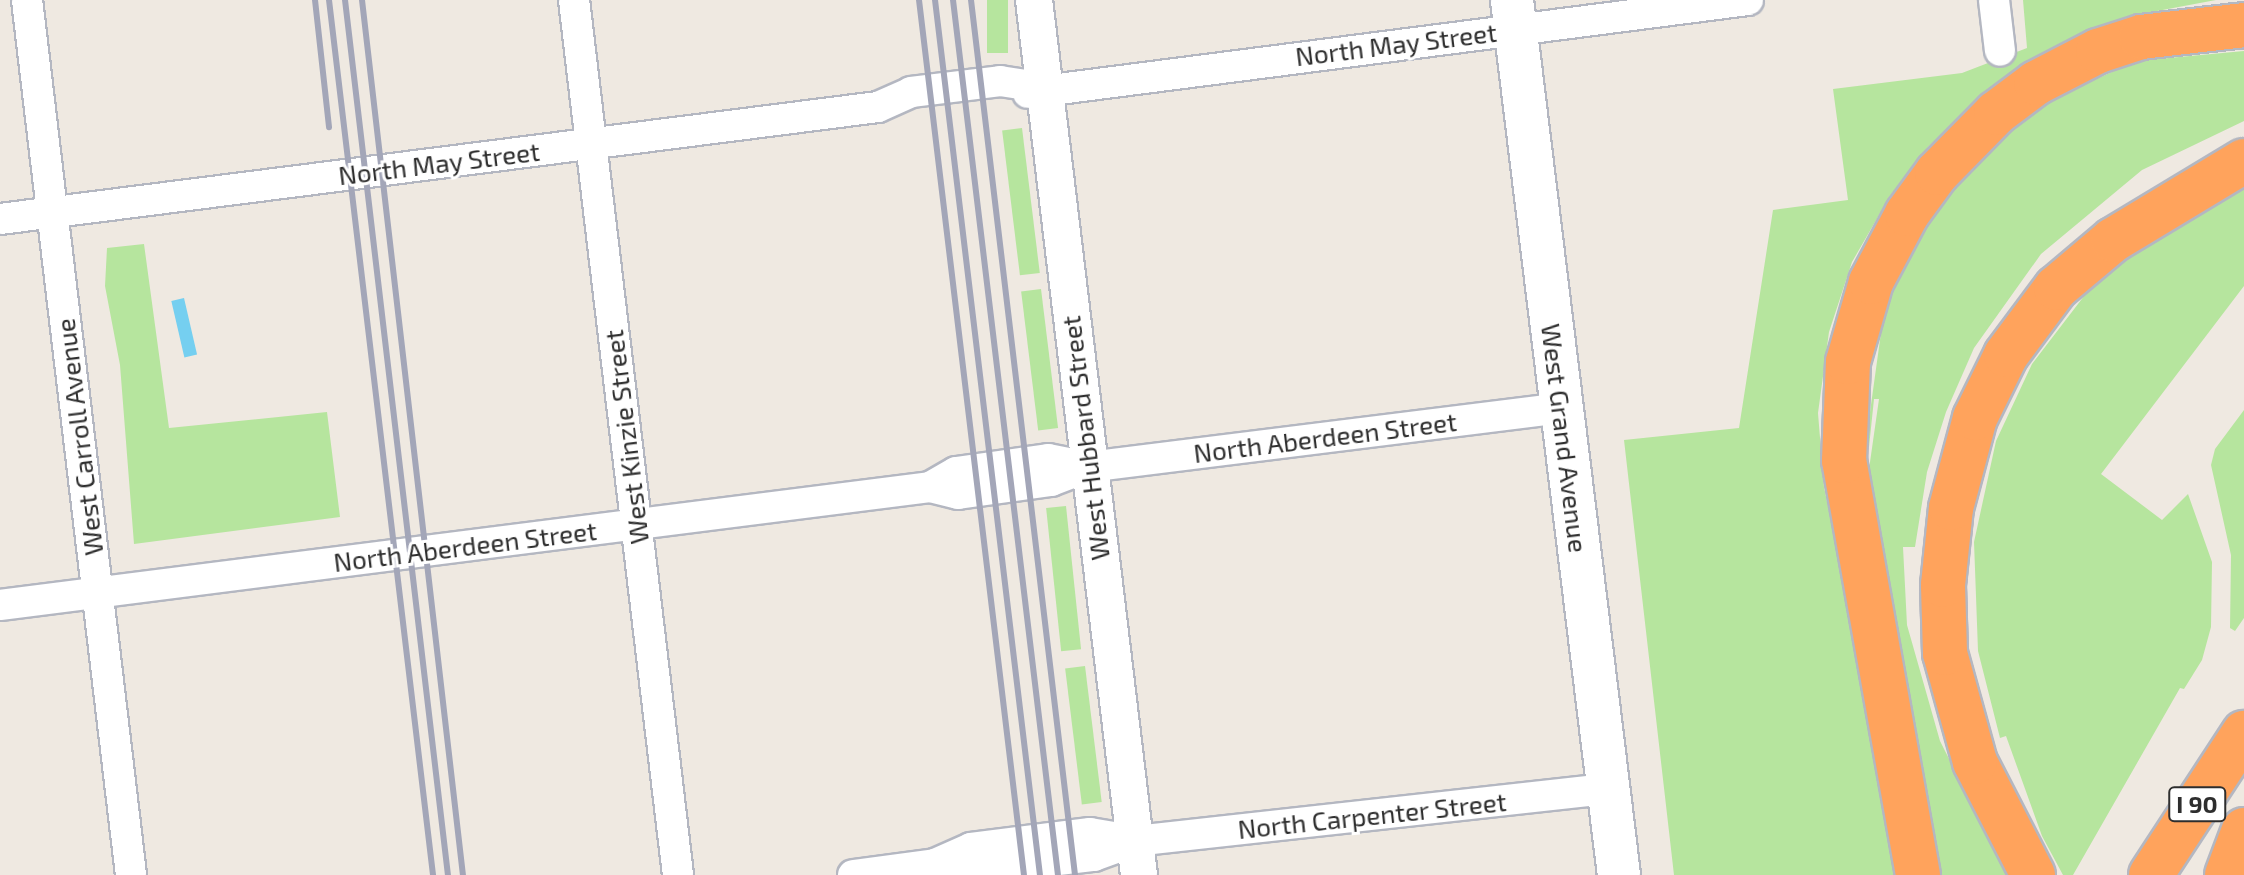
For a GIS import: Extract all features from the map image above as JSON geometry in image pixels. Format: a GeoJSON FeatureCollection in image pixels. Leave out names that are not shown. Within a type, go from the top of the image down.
{"type":"FeatureCollection","features":[{"type":"Feature","properties":{"kind":"highway"},"geometry":{"type":"LineString","coordinates":[[1918,875],[1844,461],[1848,362],[1871,282],[1907,214],[1937,173],[1996,113],[2036,83],[2098,51],[2141,37],[2244,25]]}},
{"type":"Feature","properties":{"kind":"highway"},"geometry":{"type":"LineString","coordinates":[[2030,868],[1975,762],[1945,653],[1943,585],[1951,508],[1975,418],[2006,355],[2056,288],[2113,240],[2244,161]]}},
{"type":"Feature","properties":{"kind":"highway","name":"I 90"},"geometry":{"type":"LineString","coordinates":[[2151,875],[2244,733]]}},
{"type":"Feature","properties":{"kind":"main road","name":"West Grand Avenue"},"geometry":{"type":"LineString","coordinates":[[1514,15],[1619,875]]}},
{"type":"Feature","properties":{"kind":"street","name":"West Carroll Avenue"},"geometry":{"type":"LineString","coordinates":[[27,0],[131,875]]}},
{"type":"Feature","properties":{"kind":"street","name":"West Kinzie Street"},"geometry":{"type":"LineString","coordinates":[[574,0],[678,875]]}},
{"type":"Feature","properties":{"kind":"street","name":"West Hubbard Street"},"geometry":{"type":"LineString","coordinates":[[1034,0],[1137,858]]}},
{"type":"Feature","properties":{"kind":"street","name":"North May Street"},"geometry":{"type":"LineString","coordinates":[[0,219],[878,107],[911,92],[1000,81],[1045,88],[1514,15],[1748,0]]}},
{"type":"Feature","properties":{"kind":"street"},"geometry":{"type":"LineString","coordinates":[[1994,0],[2000,51]]}},
{"type":"Feature","properties":{"kind":"street","name":"North Aberdeen Street"},"geometry":{"type":"LineString","coordinates":[[0,605],[930,487],[956,472],[1048,459],[1088,467],[1562,408]]}},
{"type":"Feature","properties":{"kind":"street","name":"North Carpenter Street"},"geometry":{"type":"LineString","coordinates":[[853,875],[935,864],[971,848],[1090,833],[1137,858],[1609,789]]}},
{"type":"Feature","properties":{"kind":"green space"},"geometry":{"type":"Polygon","coordinates":[[[987,0],[1008,0],[1008,53],[987,53],[987,0]]]}},
{"type":"Feature","properties":{"kind":"green space"},"geometry":{"type":"Polygon","coordinates":[[[2023,0],[2216,0],[2125,17],[2037,56],[2003,79],[1929,146],[1890,196],[1852,262],[1829,332],[1818,413],[1824,487],[1864,683],[1894,875],[1674,875],[1624,440],[1739,428],[1773,210],[1848,200],[1833,89],[1962,73],[2027,48],[2023,0]]]}},
{"type":"Feature","properties":{"kind":"green space"},"geometry":{"type":"Polygon","coordinates":[[[2244,51],[2244,121],[2142,170],[2041,254],[1974,348],[1946,412],[1927,472],[1915,547],[1903,547],[1907,625],[1940,741],[2008,875],[1939,875],[1868,476],[1879,399],[1874,399],[1869,447],[1865,448],[1884,311],[1904,258],[1936,208],[2006,131],[2048,101],[2136,61],[2244,51]]]}},
{"type":"Feature","properties":{"kind":"green space"},"geometry":{"type":"Polygon","coordinates":[[[1022,128],[1040,273],[1020,275],[1002,130],[1022,128]]]}},
{"type":"Feature","properties":{"kind":"green space"},"geometry":{"type":"Polygon","coordinates":[[[2244,183],[2244,286],[2101,474],[2162,520],[2188,494],[2212,562],[2211,627],[2202,660],[2184,689],[2180,688],[2073,875],[2063,875],[2042,836],[2006,736],[2000,738],[1978,651],[1974,542],[1996,441],[2032,364],[2091,287],[2129,252],[2244,183]]]}},
{"type":"Feature","properties":{"kind":"green space"},"geometry":{"type":"Polygon","coordinates":[[[144,244],[169,428],[327,412],[340,517],[134,544],[120,365],[105,286],[107,248],[144,244]]]}},
{"type":"Feature","properties":{"kind":"green space"},"geometry":{"type":"Polygon","coordinates":[[[1041,289],[1058,428],[1038,430],[1021,291],[1041,289]]]}},
{"type":"Feature","properties":{"kind":"green space"},"geometry":{"type":"Polygon","coordinates":[[[2244,410],[2244,618],[2235,631],[2230,628],[2231,555],[2211,465],[2215,449],[2244,410]]]}},
{"type":"Feature","properties":{"kind":"green space"},"geometry":{"type":"Polygon","coordinates":[[[1066,506],[1081,649],[1061,651],[1046,508],[1066,506]]]}},
{"type":"Feature","properties":{"kind":"green space"},"geometry":{"type":"Polygon","coordinates":[[[1085,666],[1102,802],[1082,804],[1065,668],[1085,666]]]}},
{"type":"Feature","properties":{"kind":"water"},"geometry":{"type":"Polygon","coordinates":[[[184,298],[197,355],[184,357],[171,301],[184,298]]]}},
{"type":"Feature","properties":{"kind":"railway"},"geometry":{"type":"LineString","coordinates":[[315,0],[329,127]]}},
{"type":"Feature","properties":{"kind":"railway"},"geometry":{"type":"LineString","coordinates":[[329,0],[433,875]]}},
{"type":"Feature","properties":{"kind":"railway"},"geometry":{"type":"LineString","coordinates":[[345,0],[448,875]]}},
{"type":"Feature","properties":{"kind":"railway"},"geometry":{"type":"LineString","coordinates":[[362,0],[463,875]]}},
{"type":"Feature","properties":{"kind":"railway"},"geometry":{"type":"LineString","coordinates":[[919,0],[1024,875]]}},
{"type":"Feature","properties":{"kind":"railway"},"geometry":{"type":"LineString","coordinates":[[935,0],[1040,875]]}},
{"type":"Feature","properties":{"kind":"railway"},"geometry":{"type":"LineString","coordinates":[[953,0],[1058,875]]}},
{"type":"Feature","properties":{"kind":"railway"},"geometry":{"type":"LineString","coordinates":[[971,0],[1075,875]]}}]}
